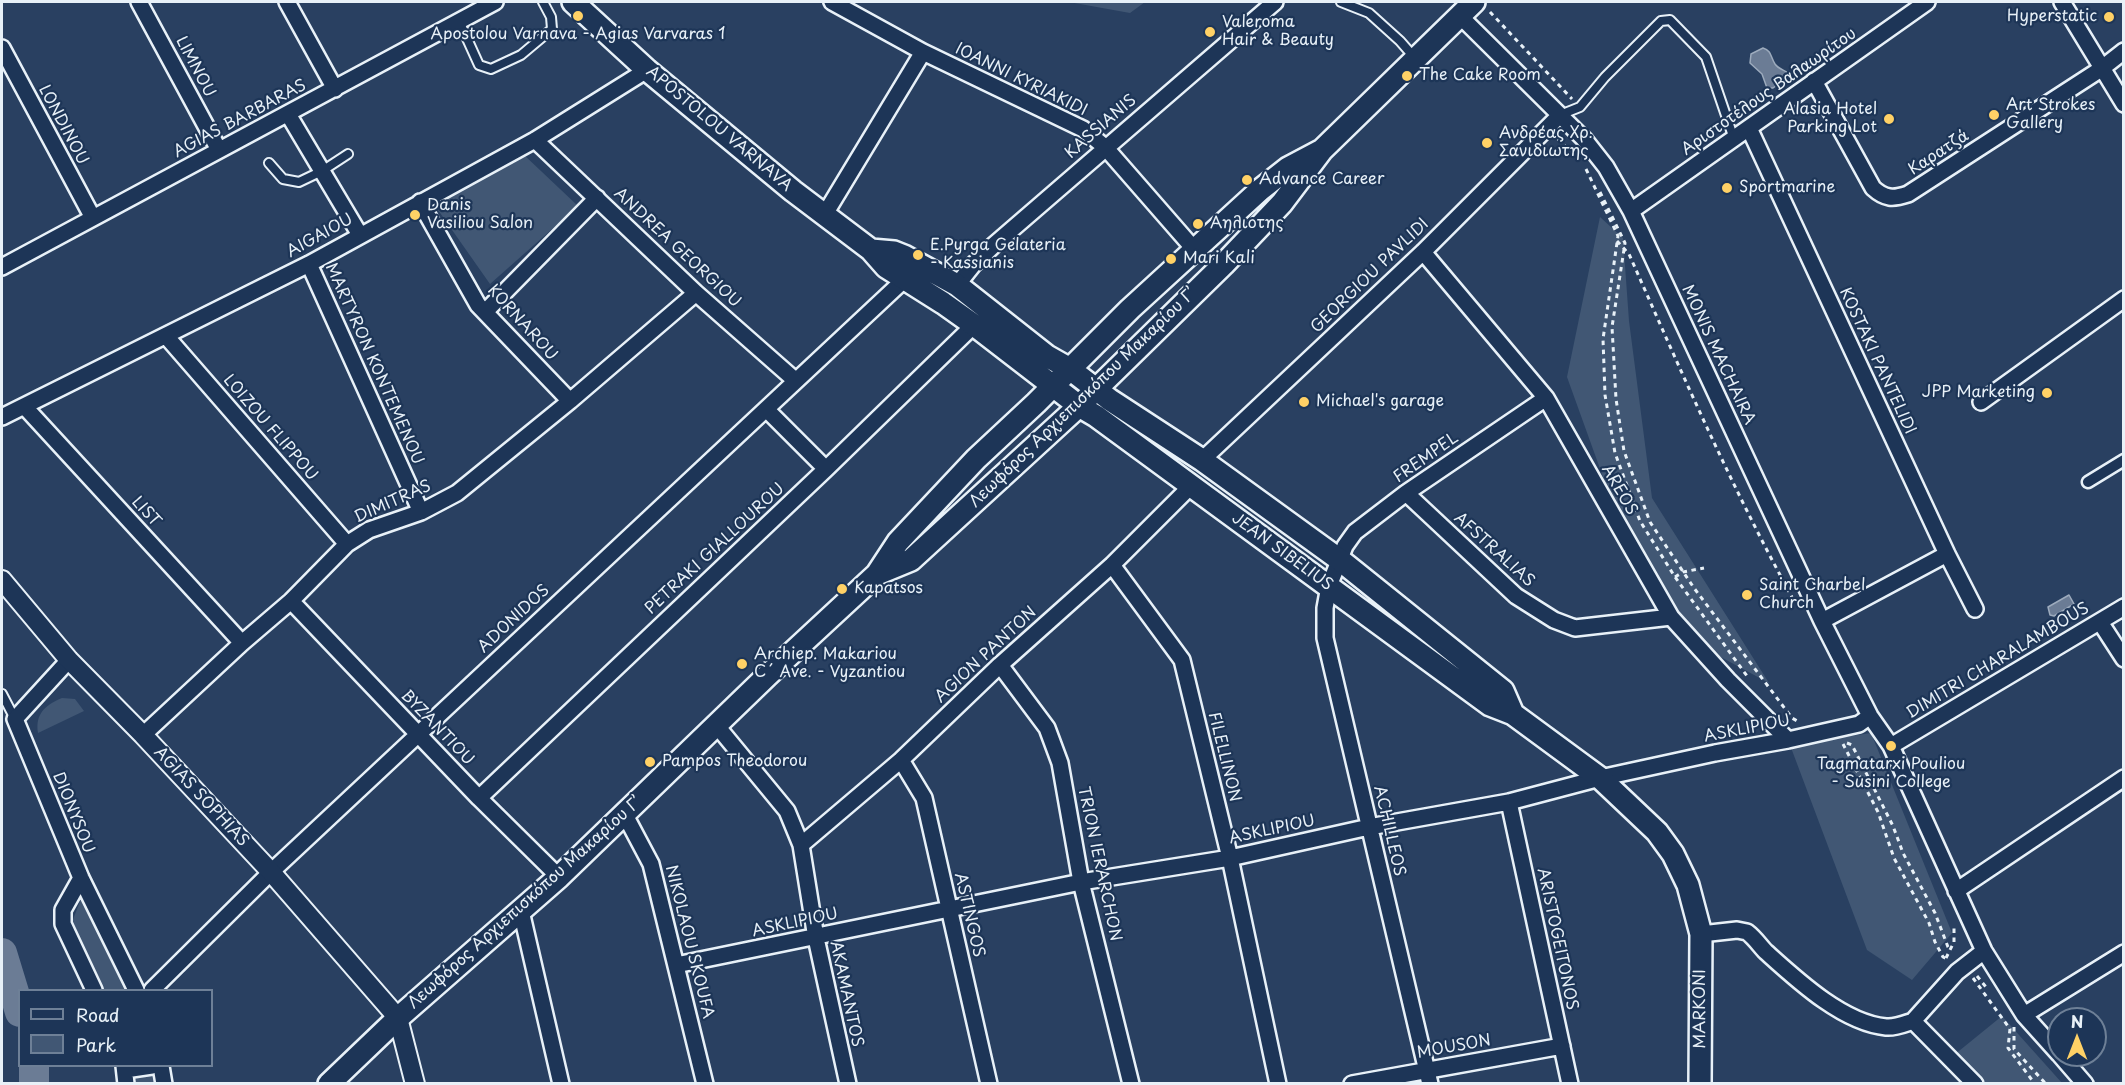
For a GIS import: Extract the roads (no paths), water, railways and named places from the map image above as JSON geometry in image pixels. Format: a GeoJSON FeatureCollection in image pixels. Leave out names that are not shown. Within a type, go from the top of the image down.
{"type":"FeatureCollection","features":[{"type":"Feature","properties":{"kind":"main road","name":"APOSTOLOU VARNAVA"},"geometry":{"type":"LineString","coordinates":[[573,2],[647,70],[793,191],[871,250],[886,267],[974,325],[1053,386]]}},
{"type":"Feature","properties":{"kind":"main road","name":"Λεωφόρος Αρχιεπισκόπου Μακαρίου Γ’"},"geometry":{"type":"LineString","coordinates":[[878,574],[911,560],[1079,406],[1224,264],[1282,203],[1322,150],[1415,58],[1473,9]]}},
{"type":"Feature","properties":{"kind":"main road","name":"Λεωφόρος Αρχιεπισκόπου Μακαρίου Γ’"},"geometry":{"type":"LineString","coordinates":[[329,1083],[398,1018],[560,877],[768,675],[878,574],[898,542],[976,459],[1130,309],[1194,249],[1288,168],[1322,150]]}},
{"type":"Feature","properties":{"kind":"main road"},"geometry":{"type":"LineString","coordinates":[[871,250],[904,255],[957,285],[1047,356],[1070,369]]}},
{"type":"Feature","properties":{"kind":"main road","name":"JEAN SIBELIUS"},"geometry":{"type":"LineString","coordinates":[[1070,369],[1095,389],[1202,460],[1340,560],[1503,691],[1513,714]]}},
{"type":"Feature","properties":{"kind":"main road","name":"JEAN SIBELIUS"},"geometry":{"type":"LineString","coordinates":[[1053,386],[1490,705],[1513,714],[1600,778],[1657,832],[1673,854],[1689,885],[1701,934]]}},
{"type":"Feature","properties":{"kind":"main road","name":"MARKONI"},"geometry":{"type":"LineString","coordinates":[[1700,1083],[1701,934]]}},
{"type":"Feature","properties":{"kind":"street","name":"LIMNOU"},"geometry":{"type":"LineString","coordinates":[[139,2],[219,150]]}},
{"type":"Feature","properties":{"kind":"street"},"geometry":{"type":"LineString","coordinates":[[287,2],[335,89]]}},
{"type":"Feature","properties":{"kind":"street","name":"AGIAS BARBARAS"},"geometry":{"type":"LineString","coordinates":[[2,267],[495,2]]}},
{"type":"Feature","properties":{"kind":"street","name":"IOANNI KYRIAKIDI"},"geometry":{"type":"LineString","coordinates":[[832,2],[923,52],[1083,129],[1105,147],[1194,249]]}},
{"type":"Feature","properties":{"kind":"street","name":"KASSIANIS"},"geometry":{"type":"LineString","coordinates":[[957,285],[973,265],[995,244],[1275,2]]}},
{"type":"Feature","properties":{"kind":"street"},"geometry":{"type":"LineString","coordinates":[[2062,2],[2124,104]]}},
{"type":"Feature","properties":{"kind":"street","name":"Αριστοτέλους Βαλαωρίτου"},"geometry":{"type":"LineString","coordinates":[[1631,211],[1922,3]]}},
{"type":"Feature","properties":{"kind":"street","name":"MONIS MACHAIRA"},"geometry":{"type":"LineString","coordinates":[[1473,9],[1560,115],[1597,155],[1631,211],[1822,621],[1870,716],[1891,746],[1984,951],[2025,1015],[2047,1040]]}},
{"type":"Feature","properties":{"kind":"street","name":"LONDINOU"},"geometry":{"type":"LineString","coordinates":[[2,48],[93,218]]}},
{"type":"Feature","properties":{"kind":"street","name":"Καρατζά"},"geometry":{"type":"LineString","coordinates":[[1815,81],[1873,188],[1883,197],[1895,199],[1908,194],[2101,69],[2124,51]]}},
{"type":"Feature","properties":{"kind":"street"},"geometry":{"type":"LineString","coordinates":[[825,214],[923,52]]}},
{"type":"Feature","properties":{"kind":"street","name":"AIGAIOU"},"geometry":{"type":"LineString","coordinates":[[2,417],[309,264],[535,140],[647,70]]}},
{"type":"Feature","properties":{"kind":"street"},"geometry":{"type":"LineString","coordinates":[[288,114],[360,235]]}},
{"type":"Feature","properties":{"kind":"street","name":"GEORGIOU PAVLIDI"},"geometry":{"type":"LineString","coordinates":[[1202,460],[1423,252],[1560,115]]}},
{"type":"Feature","properties":{"kind":"street","name":"KOSTAKI PANTELIDI"},"geometry":{"type":"LineString","coordinates":[[1749,128],[1947,554],[1975,609]]}},
{"type":"Feature","properties":{"kind":"street","name":"ANDREA GEORGIOU"},"geometry":{"type":"LineString","coordinates":[[535,140],[696,293],[795,381]]}},
{"type":"Feature","properties":{"kind":"street"},"geometry":{"type":"LineString","coordinates":[[485,312],[597,198]]}},
{"type":"Feature","properties":{"kind":"street","name":"KORNAROU"},"geometry":{"type":"LineString","coordinates":[[420,202],[478,305],[570,401]]}},
{"type":"Feature","properties":{"kind":"street","name":"AREOS"},"geometry":{"type":"LineString","coordinates":[[1423,252],[1546,398],[1671,617],[1728,680],[1788,740]]}},
{"type":"Feature","properties":{"kind":"street","name":"MARTYRON KONTEMENOU"},"geometry":{"type":"LineString","coordinates":[[309,264],[421,512]]}},
{"type":"Feature","properties":{"kind":"street","name":"ADONIDOS"},"geometry":{"type":"LineString","coordinates":[[153,989],[270,872],[905,279]]}},
{"type":"Feature","properties":{"kind":"street","name":"DIMITRAS"},"geometry":{"type":"LineString","coordinates":[[143,735],[291,601],[346,544],[369,530],[421,512],[457,493],[570,401],[696,293]]}},
{"type":"Feature","properties":{"kind":"street"},"geometry":{"type":"LineString","coordinates":[[1981,402],[2124,299]]}},
{"type":"Feature","properties":{"kind":"street","name":"PETRAKI GIALLOUROU"},"geometry":{"type":"LineString","coordinates":[[479,798],[826,469],[974,325]]}},
{"type":"Feature","properties":{"kind":"street","name":"LOIZOU FLIPPOU"},"geometry":{"type":"LineString","coordinates":[[166,336],[346,544]]}},
{"type":"Feature","properties":{"kind":"street","name":"FREMPEL"},"geometry":{"type":"LineString","coordinates":[[1329,586],[1345,546],[1355,532],[1406,493],[1546,398]]}},
{"type":"Feature","properties":{"kind":"street","name":"LIST"},"geometry":{"type":"LineString","coordinates":[[24,406],[242,643]]}},
{"type":"Feature","properties":{"kind":"street"},"geometry":{"type":"LineString","coordinates":[[766,409],[826,469]]}},
{"type":"Feature","properties":{"kind":"street"},"geometry":{"type":"LineString","coordinates":[[2088,482],[2124,460]]}},
{"type":"Feature","properties":{"kind":"street","name":"AGION PANTON"},"geometry":{"type":"LineString","coordinates":[[801,845],[902,760],[1000,665],[1112,565],[1191,486]]}},
{"type":"Feature","properties":{"kind":"street","name":"AFSTRALIAS"},"geometry":{"type":"LineString","coordinates":[[1406,493],[1516,597],[1554,620],[1575,628],[1671,617]]}},
{"type":"Feature","properties":{"kind":"street"},"geometry":{"type":"LineString","coordinates":[[1822,621],[1947,554]]}},
{"type":"Feature","properties":{"kind":"street","name":"FILELLINON"},"geometry":{"type":"LineString","coordinates":[[1112,565],[1182,660],[1230,858],[1278,1083]]}},
{"type":"Feature","properties":{"kind":"street","name":"AGIAS SOPHIAS"},"geometry":{"type":"LineString","coordinates":[[2,580],[69,660],[143,735],[270,872],[398,1018]]}},
{"type":"Feature","properties":{"kind":"street","name":"ACHILLEOS"},"geometry":{"type":"LineString","coordinates":[[1329,586],[1325,608],[1325,638],[1428,1076]]}},
{"type":"Feature","properties":{"kind":"street","name":"BYZANTIOU"},"geometry":{"type":"LineString","coordinates":[[291,601],[479,798],[560,877]]}},
{"type":"Feature","properties":{"kind":"street","name":"DIMITRI CHARALAMBOUS"},"geometry":{"type":"LineString","coordinates":[[1891,746],[2124,607]]}},
{"type":"Feature","properties":{"kind":"street"},"geometry":{"type":"LineString","coordinates":[[2100,622],[2124,659]]}},
{"type":"Feature","properties":{"kind":"street"},"geometry":{"type":"LineString","coordinates":[[15,719],[69,660]]}},
{"type":"Feature","properties":{"kind":"street","name":"TRION IERARCHON"},"geometry":{"type":"LineString","coordinates":[[1000,665],[1047,728],[1060,763],[1081,882],[1131,1083]]}},
{"type":"Feature","properties":{"kind":"street","name":"ASKLIPIOU"},"geometry":{"type":"LineString","coordinates":[[676,965],[816,938],[948,908],[1081,882],[1230,858],[1369,827],[1509,802],[1600,778],[1715,753],[1788,740],[1839,736],[1870,716]]}},
{"type":"Feature","properties":{"kind":"street","name":"DIONYSOU"},"geometry":{"type":"LineString","coordinates":[[15,719],[81,878],[136,989]]}},
{"type":"Feature","properties":{"kind":"street","name":"AKAMANTOS"},"geometry":{"type":"LineString","coordinates":[[717,726],[787,811],[801,845],[816,938],[848,1083]]}},
{"type":"Feature","properties":{"kind":"street","name":"ASTINGOS"},"geometry":{"type":"LineString","coordinates":[[902,760],[924,798],[989,1083]]}},
{"type":"Feature","properties":{"kind":"street"},"geometry":{"type":"LineString","coordinates":[[1956,891],[2124,778]]}},
{"type":"Feature","properties":{"kind":"street","name":"ARISTOGEITONOS"},"geometry":{"type":"LineString","coordinates":[[1509,802],[1570,1083]]}},
{"type":"Feature","properties":{"kind":"street","name":"NIKOLAOU SKOUFA"},"geometry":{"type":"LineString","coordinates":[[625,814],[651,864],[705,1083]]}},
{"type":"Feature","properties":{"kind":"street"},"geometry":{"type":"LineString","coordinates":[[81,878],[63,910],[63,924],[94,989]]}},
{"type":"Feature","properties":{"kind":"street"},"geometry":{"type":"LineString","coordinates":[[521,911],[561,1083]]}},
{"type":"Feature","properties":{"kind":"street"},"geometry":{"type":"LineString","coordinates":[[1701,934],[1737,930],[1747,932],[1798,981],[1824,1000],[1848,1014],[1887,1027],[1901,1026],[1913,1021],[1933,997],[1965,974],[1984,951]]}},
{"type":"Feature","properties":{"kind":"street"},"geometry":{"type":"LineString","coordinates":[[2025,1015],[2124,953]]}},
{"type":"Feature","properties":{"kind":"street"},"geometry":{"type":"LineString","coordinates":[[398,1018],[415,1083]]}},
{"type":"Feature","properties":{"kind":"street"},"geometry":{"type":"LineString","coordinates":[[1913,1021],[1975,1083]]}},
{"type":"Feature","properties":{"kind":"street","name":"MOUSON"},"geometry":{"type":"LineString","coordinates":[[1352,1083],[1428,1076],[1562,1046]]}},
{"type":"Feature","properties":{"kind":"street"},"geometry":{"type":"LineString","coordinates":[[125,1073],[145,1067]]}},
{"type":"Feature","properties":{"kind":"street"},"geometry":{"type":"LineString","coordinates":[[161,1067],[165,1083]]}},
{"type":"Feature","properties":{"kind":"street","name":"MONIS MACHAIRA"},"geometry":{"type":"LineString","coordinates":[[2071,1067],[2085,1083]]}},
{"type":"Feature","properties":{"kind":"lane"},"geometry":{"type":"LineString","coordinates":[[459,21],[479,65],[491,69],[521,55],[552,29],[551,17],[543,2]]}},
{"type":"Feature","properties":{"kind":"lane"},"geometry":{"type":"LineString","coordinates":[[1341,2],[1357,4],[1369,13],[1415,58]]}},
{"type":"Feature","properties":{"kind":"lane"},"geometry":{"type":"LineString","coordinates":[[1560,115],[1580,107],[1605,77],[1661,21],[1670,20],[1706,57],[1734,139]]}},
{"type":"Feature","properties":{"kind":"lane"},"geometry":{"type":"LineString","coordinates":[[269,163],[283,179],[299,182],[322,171],[348,154]]}},
{"type":"Feature","properties":{"kind":"lane"},"geometry":{"type":"LineString","coordinates":[[2,694],[15,719]]}},
{"type":"Feature","properties":{"kind":"waterway"},"geometry":{"type":"LineString","coordinates":[[2,953],[18,1005]]}},
{"type":"Feature","properties":{"kind":"waterway"},"geometry":{"type":"LineString","coordinates":[[34,1067],[34,1084]]}},
{"type":"Feature","properties":{"kind":"place","name":"Apostolou Varnava - Agias Varvaras 1"},"geometry":{"type":"Point","coordinates":[578,16]}},
{"type":"Feature","properties":{"kind":"place","name":"Hyperstatic"},"geometry":{"type":"Point","coordinates":[2109,17]}},
{"type":"Feature","properties":{"kind":"place","name":"Valeroma Hair & Beauty"},"geometry":{"type":"Point","coordinates":[1210,32]}},
{"type":"Feature","properties":{"kind":"place","name":"The Cake Room"},"geometry":{"type":"Point","coordinates":[1407,76]}},
{"type":"Feature","properties":{"kind":"place","name":"Art Strokes Gallery"},"geometry":{"type":"Point","coordinates":[1994,115]}},
{"type":"Feature","properties":{"kind":"place","name":"Alasia Hotel Parking Lot"},"geometry":{"type":"Point","coordinates":[1889,119]}},
{"type":"Feature","properties":{"kind":"place","name":"Ανδρέας Χρ. Σανιδιωτης"},"geometry":{"type":"Point","coordinates":[1487,143]}},
{"type":"Feature","properties":{"kind":"place","name":"Advance Career"},"geometry":{"type":"Point","coordinates":[1247,180]}},
{"type":"Feature","properties":{"kind":"place","name":"Sportmarine"},"geometry":{"type":"Point","coordinates":[1727,188]}},
{"type":"Feature","properties":{"kind":"place","name":"Danis Vasiliou Salon"},"geometry":{"type":"Point","coordinates":[415,215]}},
{"type":"Feature","properties":{"kind":"place","name":"Αηλιοτης"},"geometry":{"type":"Point","coordinates":[1198,224]}},
{"type":"Feature","properties":{"kind":"place","name":"E.Pyrga Gelateria - Kassianis"},"geometry":{"type":"Point","coordinates":[918,255]}},
{"type":"Feature","properties":{"kind":"place","name":"Mari Kali"},"geometry":{"type":"Point","coordinates":[1171,259]}},
{"type":"Feature","properties":{"kind":"place","name":"JPP Marketing"},"geometry":{"type":"Point","coordinates":[2047,393]}},
{"type":"Feature","properties":{"kind":"place","name":"Michael's garage"},"geometry":{"type":"Point","coordinates":[1304,402]}},
{"type":"Feature","properties":{"kind":"place","name":"Kapatsos"},"geometry":{"type":"Point","coordinates":[842,589]}},
{"type":"Feature","properties":{"kind":"place","name":"Saint Charbel Church"},"geometry":{"type":"Point","coordinates":[1747,595]}},
{"type":"Feature","properties":{"kind":"place","name":"Archiep. Makariou C´ Ave. - Vyzantiou"},"geometry":{"type":"Point","coordinates":[742,664]}},
{"type":"Feature","properties":{"kind":"place","name":"Tagmatarxi Pouliou - Susini College"},"geometry":{"type":"Point","coordinates":[1891,746]}},
{"type":"Feature","properties":{"kind":"place","name":"Pampos Theodorou"},"geometry":{"type":"Point","coordinates":[650,762]}}]}
